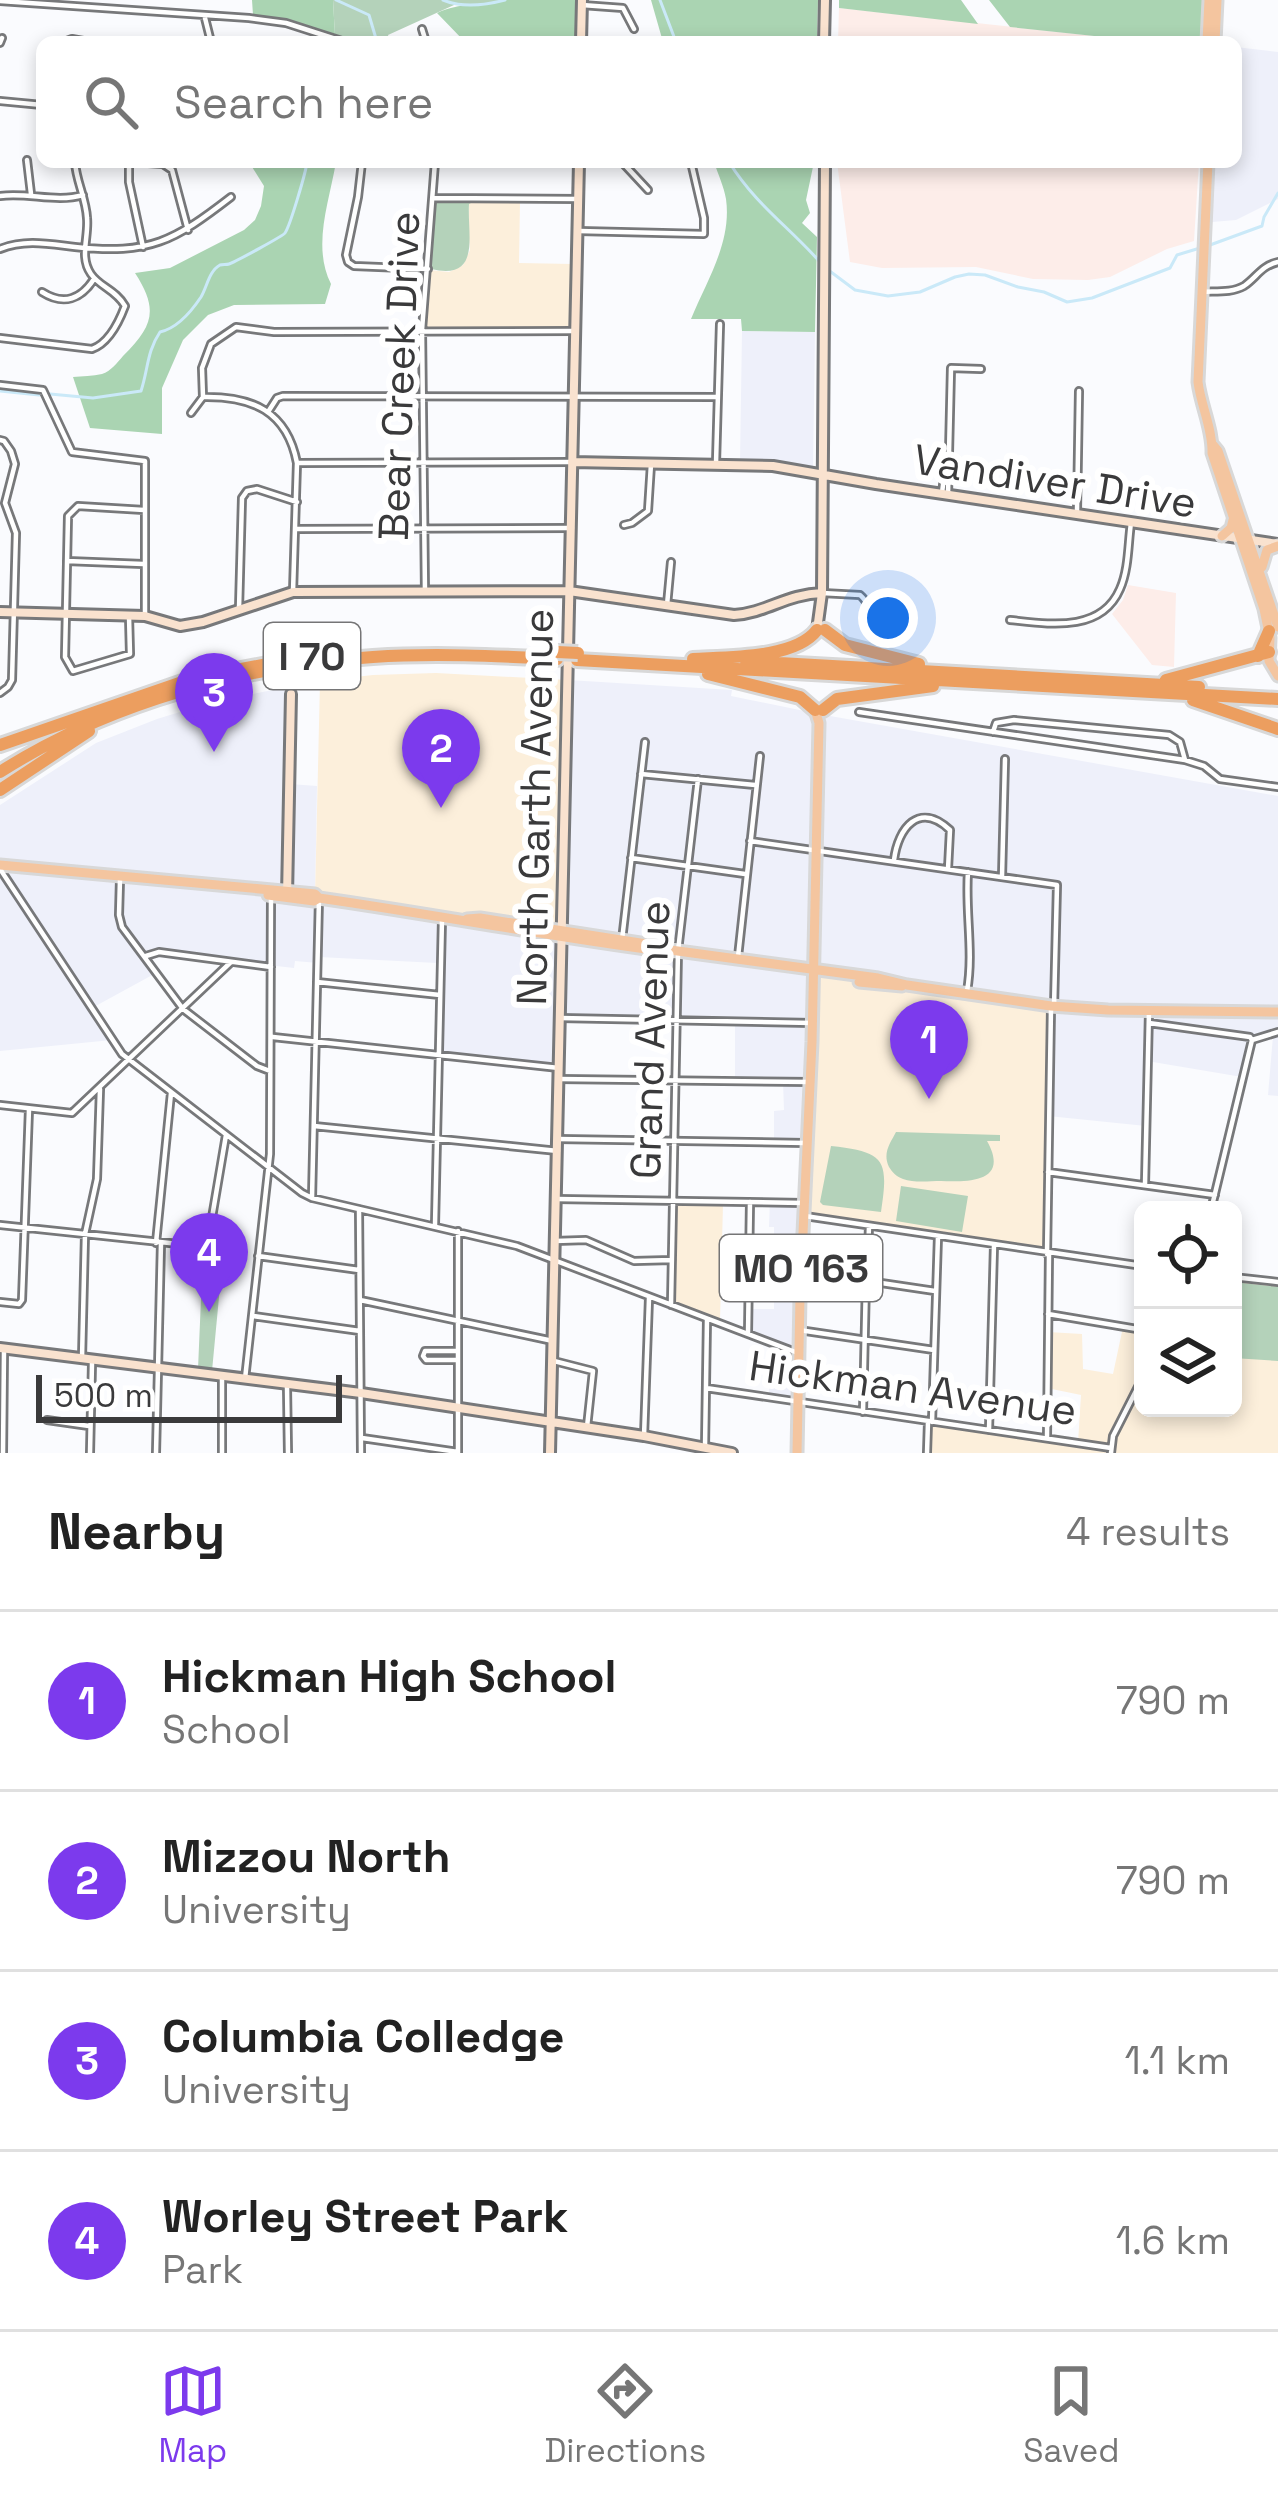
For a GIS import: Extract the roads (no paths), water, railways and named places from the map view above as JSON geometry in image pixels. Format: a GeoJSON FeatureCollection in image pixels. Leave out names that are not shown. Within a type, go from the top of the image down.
{"type":"FeatureCollection","features":[{"type":"Feature","properties":{"kind":"highway"},"geometry":{"type":"LineString","coordinates":[[1136,683],[1175,679],[1268,652],[1273,629]]}},
{"type":"Feature","properties":{"kind":"highway"},"geometry":{"type":"LineString","coordinates":[[693,659],[771,652],[801,644],[821,630],[844,645],[961,673]]}},
{"type":"Feature","properties":{"kind":"highway","name":"I 70"},"geometry":{"type":"LineString","coordinates":[[0,761],[77,721],[194,678],[267,662],[416,647],[1275,691]]}},
{"type":"Feature","properties":{"kind":"highway","name":"I 70"},"geometry":{"type":"LineString","coordinates":[[0,772],[76,730],[122,713],[192,689],[314,663],[418,655],[557,656]]}},
{"type":"Feature","properties":{"kind":"highway","name":"I 70"},"geometry":{"type":"LineString","coordinates":[[578,657],[1156,693],[1275,691]]}},
{"type":"Feature","properties":{"kind":"highway"},"geometry":{"type":"LineString","coordinates":[[678,666],[800,697],[819,714],[837,699],[982,683]]}},
{"type":"Feature","properties":{"kind":"highway"},"geometry":{"type":"LineString","coordinates":[[1156,693],[1203,702],[1272,726],[1278,739]]}},
{"type":"Feature","properties":{"kind":"highway"},"geometry":{"type":"LineString","coordinates":[[0,790],[122,713]]}},
{"type":"Feature","properties":{"kind":"highway"},"geometry":{"type":"LineString","coordinates":[[0,745],[77,721]]}},
{"type":"Feature","properties":{"kind":"main road"},"geometry":{"type":"LineString","coordinates":[[1211,36],[1213,0]]}},
{"type":"Feature","properties":{"kind":"main road"},"geometry":{"type":"LineString","coordinates":[[1208,168],[1198,382],[1201,406],[1233,514],[1275,606],[1273,629]]}},
{"type":"Feature","properties":{"kind":"main road"},"geometry":{"type":"LineString","coordinates":[[1213,446],[1219,451],[1273,629]]}},
{"type":"Feature","properties":{"kind":"main road"},"geometry":{"type":"LineString","coordinates":[[1222,536],[1231,528],[1233,514]]}},
{"type":"Feature","properties":{"kind":"main road"},"geometry":{"type":"LineString","coordinates":[[1262,573],[1267,550],[1278,545]]}},
{"type":"Feature","properties":{"kind":"main road"},"geometry":{"type":"LineString","coordinates":[[1268,652],[1275,691]]}},
{"type":"Feature","properties":{"kind":"main road","name":"MO 163"},"geometry":{"type":"LineString","coordinates":[[797,1453],[819,714]]}},
{"type":"Feature","properties":{"kind":"main road"},"geometry":{"type":"LineString","coordinates":[[0,867],[226,884],[477,925],[622,940],[796,966],[883,986],[907,985],[1052,1006],[1149,1017],[1278,1012]]}},
{"type":"Feature","properties":{"kind":"main road"},"geometry":{"type":"LineString","coordinates":[[204,885],[212,890],[287,894]]}},
{"type":"Feature","properties":{"kind":"main road"},"geometry":{"type":"LineString","coordinates":[[561,934],[663,949]]}},
{"type":"Feature","properties":{"kind":"main road"},"geometry":{"type":"LineString","coordinates":[[796,966],[814,945]]}},
{"type":"Feature","properties":{"kind":"main road"},"geometry":{"type":"LineString","coordinates":[[715,956],[730,962],[907,985]]}},
{"type":"Feature","properties":{"kind":"main road"},"geometry":{"type":"LineString","coordinates":[[813,1000],[831,977]]}},
{"type":"Feature","properties":{"kind":"street"},"geometry":{"type":"LineString","coordinates":[[824,36],[825,0]]}},
{"type":"Feature","properties":{"kind":"street"},"geometry":{"type":"LineString","coordinates":[[0,1],[286,23],[326,36]]}},
{"type":"Feature","properties":{"kind":"street"},"geometry":{"type":"LineString","coordinates":[[580,36],[582,2],[623,8],[634,29]]}},
{"type":"Feature","properties":{"kind":"street"},"geometry":{"type":"LineString","coordinates":[[205,16],[210,36]]}},
{"type":"Feature","properties":{"kind":"street"},"geometry":{"type":"LineString","coordinates":[[422,29],[424,36]]}},
{"type":"Feature","properties":{"kind":"street"},"geometry":{"type":"LineString","coordinates":[[0,101],[36,104]]}},
{"type":"Feature","properties":{"kind":"street"},"geometry":{"type":"LineString","coordinates":[[27,160],[31,194]]}},
{"type":"Feature","properties":{"kind":"street"},"geometry":{"type":"LineString","coordinates":[[0,338],[92,350],[99,348],[120,319],[125,306],[119,294],[94,279],[85,263],[88,219],[75,168]]}},
{"type":"Feature","properties":{"kind":"street"},"geometry":{"type":"LineString","coordinates":[[130,168],[142,247]]}},
{"type":"Feature","properties":{"kind":"street"},"geometry":{"type":"LineString","coordinates":[[169,168],[188,230]]}},
{"type":"Feature","properties":{"kind":"street"},"geometry":{"type":"LineString","coordinates":[[361,168],[348,262],[428,268]]}},
{"type":"Feature","properties":{"kind":"street","name":"Bear Creek Drive"},"geometry":{"type":"LineString","coordinates":[[425,592],[422,330],[435,168]]}},
{"type":"Feature","properties":{"kind":"street","name":"North Garth Avenue"},"geometry":{"type":"LineString","coordinates":[[550,1453],[579,168]]}},
{"type":"Feature","properties":{"kind":"street"},"geometry":{"type":"LineString","coordinates":[[628,168],[648,190]]}},
{"type":"Feature","properties":{"kind":"street"},"geometry":{"type":"LineString","coordinates":[[578,231],[704,234],[692,168]]}},
{"type":"Feature","properties":{"kind":"street"},"geometry":{"type":"LineString","coordinates":[[821,630],[824,168]]}},
{"type":"Feature","properties":{"kind":"street"},"geometry":{"type":"LineString","coordinates":[[0,196],[61,199],[83,195]]}},
{"type":"Feature","properties":{"kind":"street"},"geometry":{"type":"LineString","coordinates":[[0,249],[26,242],[142,247],[188,230],[232,196]]}},
{"type":"Feature","properties":{"kind":"street"},"geometry":{"type":"LineString","coordinates":[[434,198],[579,200]]}},
{"type":"Feature","properties":{"kind":"street"},"geometry":{"type":"LineString","coordinates":[[1201,292],[1244,285],[1271,262],[1278,262]]}},
{"type":"Feature","properties":{"kind":"street"},"geometry":{"type":"LineString","coordinates":[[43,292],[73,299],[85,293],[94,279]]}},
{"type":"Feature","properties":{"kind":"street"},"geometry":{"type":"LineString","coordinates":[[716,464],[720,324]]}},
{"type":"Feature","properties":{"kind":"street"},"geometry":{"type":"LineString","coordinates":[[191,413],[203,397],[206,351],[236,327],[274,332],[574,331]]}},
{"type":"Feature","properties":{"kind":"street"},"geometry":{"type":"LineString","coordinates":[[945,495],[951,368],[981,369]]}},
{"type":"Feature","properties":{"kind":"street"},"geometry":{"type":"LineString","coordinates":[[0,385],[43,390],[72,452],[145,461],[145,616]]}},
{"type":"Feature","properties":{"kind":"street"},"geometry":{"type":"LineString","coordinates":[[1076,514],[1078,391]]}},
{"type":"Feature","properties":{"kind":"street"},"geometry":{"type":"LineString","coordinates":[[203,397],[238,397],[268,412],[289,434],[297,463],[293,592]]}},
{"type":"Feature","properties":{"kind":"street"},"geometry":{"type":"LineString","coordinates":[[268,412],[283,397],[717,397]]}},
{"type":"Feature","properties":{"kind":"street"},"geometry":{"type":"LineString","coordinates":[[0,440],[15,464],[5,503],[16,533],[12,680],[0,693]]}},
{"type":"Feature","properties":{"kind":"street"},"geometry":{"type":"LineString","coordinates":[[297,463],[572,462]]}},
{"type":"Feature","properties":{"kind":"street","name":"Vandiver Drive"},"geometry":{"type":"LineString","coordinates":[[572,462],[773,466],[1278,545]]}},
{"type":"Feature","properties":{"kind":"street"},"geometry":{"type":"LineString","coordinates":[[624,525],[649,511],[651,464]]}},
{"type":"Feature","properties":{"kind":"street"},"geometry":{"type":"LineString","coordinates":[[823,497],[847,479]]}},
{"type":"Feature","properties":{"kind":"street"},"geometry":{"type":"LineString","coordinates":[[238,609],[242,498],[257,489],[297,502]]}},
{"type":"Feature","properties":{"kind":"street"},"geometry":{"type":"LineString","coordinates":[[129,616],[130,654],[73,671],[65,657],[68,517],[79,506],[144,510]]}},
{"type":"Feature","properties":{"kind":"street"},"geometry":{"type":"LineString","coordinates":[[1010,620],[1069,623],[1103,612],[1123,580],[1131,523]]}},
{"type":"Feature","properties":{"kind":"street"},"geometry":{"type":"LineString","coordinates":[[295,529],[572,528]]}},
{"type":"Feature","properties":{"kind":"street"},"geometry":{"type":"LineString","coordinates":[[67,561],[143,564]]}},
{"type":"Feature","properties":{"kind":"street"},"geometry":{"type":"LineString","coordinates":[[667,605],[671,562]]}},
{"type":"Feature","properties":{"kind":"street"},"geometry":{"type":"LineString","coordinates":[[0,612],[145,616],[180,626],[293,592],[569,591],[741,615],[802,593],[822,593],[860,595],[877,622],[890,629]]}},
{"type":"Feature","properties":{"kind":"street"},"geometry":{"type":"LineString","coordinates":[[287,894],[291,694]]}},
{"type":"Feature","properties":{"kind":"street"},"geometry":{"type":"LineString","coordinates":[[859,712],[1185,760],[1204,766],[1220,779],[1278,787]]}},
{"type":"Feature","properties":{"kind":"street"},"geometry":{"type":"LineString","coordinates":[[992,733],[996,723],[1005,720],[1169,735],[1180,742],[1185,760]]}},
{"type":"Feature","properties":{"kind":"street"},"geometry":{"type":"LineString","coordinates":[[1060,743],[1062,725]]}},
{"type":"Feature","properties":{"kind":"street"},"geometry":{"type":"LineString","coordinates":[[622,940],[644,742]]}},
{"type":"Feature","properties":{"kind":"street"},"geometry":{"type":"LineString","coordinates":[[738,957],[760,756]]}},
{"type":"Feature","properties":{"kind":"street"},"geometry":{"type":"LineString","coordinates":[[1001,877],[1005,759]]}},
{"type":"Feature","properties":{"kind":"street"},"geometry":{"type":"LineString","coordinates":[[641,774],[756,785]]}},
{"type":"Feature","properties":{"kind":"street","name":"Grand Avenue"},"geometry":{"type":"LineString","coordinates":[[671,1305],[678,951],[698,779]]}},
{"type":"Feature","properties":{"kind":"street"},"geometry":{"type":"LineString","coordinates":[[894,861],[896,844],[909,822],[938,820],[950,830],[948,868]]}},
{"type":"Feature","properties":{"kind":"street"},"geometry":{"type":"LineString","coordinates":[[750,841],[1057,885],[1048,1172],[1047,1438]]}},
{"type":"Feature","properties":{"kind":"street"},"geometry":{"type":"LineString","coordinates":[[632,858],[747,874]]}},
{"type":"Feature","properties":{"kind":"street"},"geometry":{"type":"LineString","coordinates":[[0,867],[122,1054],[312,1198],[494,1239],[798,1353]]}},
{"type":"Feature","properties":{"kind":"street"},"geometry":{"type":"LineString","coordinates":[[967,994],[968,872]]}},
{"type":"Feature","properties":{"kind":"street"},"geometry":{"type":"LineString","coordinates":[[120,877],[122,927],[182,1010],[270,1071]]}},
{"type":"Feature","properties":{"kind":"street"},"geometry":{"type":"LineString","coordinates":[[245,1378],[270,1154],[271,895]]}},
{"type":"Feature","properties":{"kind":"street"},"geometry":{"type":"LineString","coordinates":[[312,1198],[319,898]]}},
{"type":"Feature","properties":{"kind":"street"},"geometry":{"type":"LineString","coordinates":[[435,1225],[442,916]]}},
{"type":"Feature","properties":{"kind":"street"},"geometry":{"type":"LineString","coordinates":[[144,958],[159,952],[271,967]]}},
{"type":"Feature","properties":{"kind":"street"},"geometry":{"type":"LineString","coordinates":[[0,1106],[72,1113],[231,962]]}},
{"type":"Feature","properties":{"kind":"street"},"geometry":{"type":"LineString","coordinates":[[317,982],[440,995]]}},
{"type":"Feature","properties":{"kind":"street"},"geometry":{"type":"LineString","coordinates":[[1145,1185],[1149,1017],[1252,1040]]}},
{"type":"Feature","properties":{"kind":"street"},"geometry":{"type":"LineString","coordinates":[[560,1018],[812,1023]]}},
{"type":"Feature","properties":{"kind":"street"},"geometry":{"type":"LineString","coordinates":[[1252,1040],[1278,1032]]}},
{"type":"Feature","properties":{"kind":"street"},"geometry":{"type":"LineString","coordinates":[[270,1036],[559,1073],[810,1082]]}},
{"type":"Feature","properties":{"kind":"street"},"geometry":{"type":"LineString","coordinates":[[1213,1201],[1252,1040]]}},
{"type":"Feature","properties":{"kind":"street"},"geometry":{"type":"LineString","coordinates":[[90,1453],[85,1234],[97,1179],[100,1088]]}},
{"type":"Feature","properties":{"kind":"street"},"geometry":{"type":"LineString","coordinates":[[156,1453],[159,1243],[171,1093]]}},
{"type":"Feature","properties":{"kind":"street"},"geometry":{"type":"LineString","coordinates":[[0,1302],[19,1304],[22,1300],[29,1108]]}},
{"type":"Feature","properties":{"kind":"street"},"geometry":{"type":"LineString","coordinates":[[314,1126],[558,1151]]}},
{"type":"Feature","properties":{"kind":"street"},"geometry":{"type":"LineString","coordinates":[[0,1225],[207,1247],[226,1135]]}},
{"type":"Feature","properties":{"kind":"street"},"geometry":{"type":"LineString","coordinates":[[558,1139],[808,1143]]}},
{"type":"Feature","properties":{"kind":"street"},"geometry":{"type":"LineString","coordinates":[[1048,1172],[1215,1195]]}},
{"type":"Feature","properties":{"kind":"street"},"geometry":{"type":"LineString","coordinates":[[557,1199],[806,1203]]}},
{"type":"Feature","properties":{"kind":"street"},"geometry":{"type":"LineString","coordinates":[[748,1334],[750,1202]]}},
{"type":"Feature","properties":{"kind":"street"},"geometry":{"type":"LineString","coordinates":[[359,1208],[361,1453]]}},
{"type":"Feature","properties":{"kind":"street"},"geometry":{"type":"LineString","coordinates":[[805,1216],[1134,1265]]}},
{"type":"Feature","properties":{"kind":"street"},"geometry":{"type":"LineString","coordinates":[[863,1412],[869,1226]]}},
{"type":"Feature","properties":{"kind":"street"},"geometry":{"type":"LineString","coordinates":[[361,1438],[458,1452],[458,1231]]}},
{"type":"Feature","properties":{"kind":"street"},"geometry":{"type":"LineString","coordinates":[[928,1453],[938,1236]]}},
{"type":"Feature","properties":{"kind":"street"},"geometry":{"type":"LineString","coordinates":[[555,1241],[586,1240],[634,1261],[672,1259]]}},
{"type":"Feature","properties":{"kind":"street"},"geometry":{"type":"LineString","coordinates":[[989,1430],[994,1245]]}},
{"type":"Feature","properties":{"kind":"street"},"geometry":{"type":"LineString","coordinates":[[257,1256],[359,1270]]}},
{"type":"Feature","properties":{"kind":"street"},"geometry":{"type":"LineString","coordinates":[[801,1271],[935,1291]]}},
{"type":"Feature","properties":{"kind":"street"},"geometry":{"type":"LineString","coordinates":[[1242,1278],[1278,1282]]}},
{"type":"Feature","properties":{"kind":"street"},"geometry":{"type":"LineString","coordinates":[[644,1436],[650,1296]]}},
{"type":"Feature","properties":{"kind":"street"},"geometry":{"type":"LineString","coordinates":[[360,1300],[553,1341]]}},
{"type":"Feature","properties":{"kind":"street"},"geometry":{"type":"LineString","coordinates":[[1048,1315],[1134,1329]]}},
{"type":"Feature","properties":{"kind":"street"},"geometry":{"type":"LineString","coordinates":[[251,1316],[360,1331]]}},
{"type":"Feature","properties":{"kind":"street"},"geometry":{"type":"LineString","coordinates":[[705,1448],[707,1319]]}},
{"type":"Feature","properties":{"kind":"street"},"geometry":{"type":"LineString","coordinates":[[799,1330],[934,1350]]}},
{"type":"Feature","properties":{"kind":"street"},"geometry":{"type":"LineString","coordinates":[[3,1453],[2,1349],[361,1393],[644,1436],[675,1448],[732,1453]]}},
{"type":"Feature","properties":{"kind":"street"},"geometry":{"type":"LineString","coordinates":[[456,1360],[422,1356],[425,1351],[457,1351]]}},
{"type":"Feature","properties":{"kind":"street"},"geometry":{"type":"LineString","coordinates":[[553,1361],[593,1372],[587,1427]]}},
{"type":"Feature","properties":{"kind":"street"},"geometry":{"type":"LineString","coordinates":[[222,1376],[222,1453]]}},
{"type":"Feature","properties":{"kind":"street"},"geometry":{"type":"LineString","coordinates":[[287,1384],[288,1453]]}},
{"type":"Feature","properties":{"kind":"street","name":"Hickman Avenue"},"geometry":{"type":"LineString","coordinates":[[706,1388],[1111,1450]]}},
{"type":"Feature","properties":{"kind":"street"},"geometry":{"type":"LineString","coordinates":[[1111,1450],[1134,1395]]}},
{"type":"Feature","properties":{"kind":"street"},"geometry":{"type":"LineString","coordinates":[[47,1420],[90,1426]]}},
{"type":"Feature","properties":{"kind":"waterway"},"geometry":{"type":"LineString","coordinates":[[336,0],[369,15],[375,36]]}},
{"type":"Feature","properties":{"kind":"waterway"},"geometry":{"type":"LineString","coordinates":[[443,0],[474,5],[505,0]]}},
{"type":"Feature","properties":{"kind":"waterway"},"geometry":{"type":"LineString","coordinates":[[660,0],[674,36]]}},
{"type":"Feature","properties":{"kind":"waterway"},"geometry":{"type":"LineString","coordinates":[[50,394],[93,398],[141,391],[160,332],[188,314],[216,268],[285,233],[306,168]]}},
{"type":"Feature","properties":{"kind":"waterway"},"geometry":{"type":"LineString","coordinates":[[733,168],[820,262]]}},
{"type":"Feature","properties":{"kind":"waterway"},"geometry":{"type":"LineString","coordinates":[[1210,245],[1262,226],[1278,193]]}},
{"type":"Feature","properties":{"kind":"waterway"},"geometry":{"type":"LineString","coordinates":[[827,269],[855,290],[888,296],[920,292],[969,274],[1067,302],[1092,298],[1170,268],[1177,255],[1200,248]]}},
{"type":"Feature","properties":{"kind":"waterway"},"geometry":{"type":"LineString","coordinates":[[0,391],[39,395]]}},
{"type":"Feature","properties":{"kind":"place","name":"Columbia Colledge"},"geometry":{"type":"Point","coordinates":[214,752]}},
{"type":"Feature","properties":{"kind":"place","name":"Mizzou North"},"geometry":{"type":"Point","coordinates":[441,808]}},
{"type":"Feature","properties":{"kind":"place","name":"Hickman High School"},"geometry":{"type":"Point","coordinates":[929,1099]}},
{"type":"Feature","properties":{"kind":"place","name":"Worley Street Park"},"geometry":{"type":"Point","coordinates":[209,1312]}}]}
